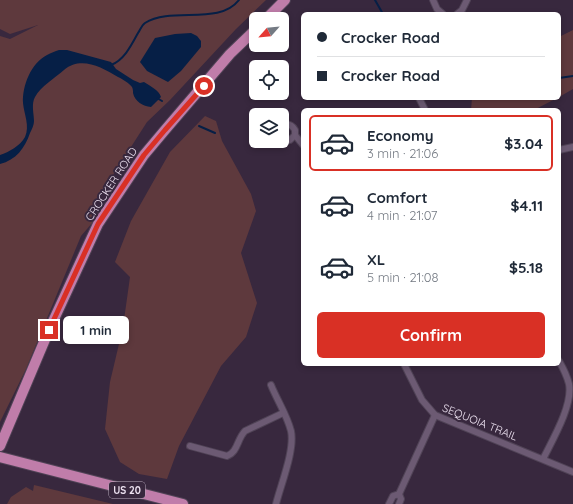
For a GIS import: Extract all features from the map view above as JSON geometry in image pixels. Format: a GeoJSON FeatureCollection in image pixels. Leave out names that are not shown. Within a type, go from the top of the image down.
{"type":"FeatureCollection","features":[{"type":"Feature","properties":{"kind":"main road"},"geometry":{"type":"LineString","coordinates":[[273,12],[286,0]]}},
{"type":"Feature","properties":{"kind":"main road","name":"CROCKER ROAD"},"geometry":{"type":"LineString","coordinates":[[0,446],[49,330],[98,224],[144,155],[230,54],[249,36]]}},
{"type":"Feature","properties":{"kind":"main road","name":"US 20"},"geometry":{"type":"LineString","coordinates":[[0,457],[183,504]]}},
{"type":"Feature","properties":{"kind":"street"},"geometry":{"type":"LineString","coordinates":[[433,0],[436,9],[440,12]]}},
{"type":"Feature","properties":{"kind":"street"},"geometry":{"type":"LineString","coordinates":[[460,12],[467,0]]}},
{"type":"Feature","properties":{"kind":"street"},"geometry":{"type":"LineString","coordinates":[[289,125],[294,130],[295,135],[301,142]]}},
{"type":"Feature","properties":{"kind":"street"},"geometry":{"type":"LineString","coordinates":[[289,140],[295,135]]}},
{"type":"Feature","properties":{"kind":"street"},"geometry":{"type":"LineString","coordinates":[[561,150],[573,147]]}},
{"type":"Feature","properties":{"kind":"street","name":"SEQUOIA TRAIL"},"geometry":{"type":"LineString","coordinates":[[405,366],[422,400],[435,415],[573,472]]}},
{"type":"Feature","properties":{"kind":"street"},"geometry":{"type":"LineString","coordinates":[[543,459],[565,413],[570,395],[569,384],[561,366]]}},
{"type":"Feature","properties":{"kind":"street"},"geometry":{"type":"LineString","coordinates":[[270,385],[291,431],[292,442],[276,504]]}},
{"type":"Feature","properties":{"kind":"street"},"geometry":{"type":"LineString","coordinates":[[190,446],[227,456],[235,451],[240,436],[245,431],[283,413]]}},
{"type":"Feature","properties":{"kind":"street"},"geometry":{"type":"LineString","coordinates":[[399,504],[401,499],[399,494],[435,415]]}},
{"type":"Feature","properties":{"kind":"street"},"geometry":{"type":"LineString","coordinates":[[389,504],[393,496],[399,494]]}},
{"type":"Feature","properties":{"kind":"shaded area"},"geometry":{"type":"Polygon","coordinates":[[[0,0],[266,0],[254,12],[249,12],[249,16],[170,100],[147,122],[95,203],[99,211],[93,222],[81,236],[26,369],[0,422],[0,36],[10,39],[38,25],[10,34],[0,29],[0,0]]]}},
{"type":"Feature","properties":{"kind":"shaded area"},"geometry":{"type":"Polygon","coordinates":[[[573,30],[573,89],[561,96],[561,36],[573,30]]]}},
{"type":"Feature","properties":{"kind":"shaded area"},"geometry":{"type":"Polygon","coordinates":[[[472,100],[553,100],[538,108],[471,108],[472,100]]]}},
{"type":"Feature","properties":{"kind":"shaded area"},"geometry":{"type":"Polygon","coordinates":[[[205,116],[216,121],[222,141],[251,194],[256,211],[241,253],[257,303],[246,337],[221,366],[179,446],[167,479],[139,474],[120,462],[105,429],[110,382],[123,327],[130,277],[115,262],[131,221],[170,152],[205,116]]]}},
{"type":"Feature","properties":{"kind":"shaded area"},"geometry":{"type":"Polygon","coordinates":[[[34,485],[113,504],[7,504],[11,497],[26,487],[33,491],[34,485]]]}},
{"type":"Feature","properties":{"kind":"water"},"geometry":{"type":"Polygon","coordinates":[[[191,33],[197,36],[201,41],[201,47],[181,71],[168,82],[147,71],[140,62],[155,38],[175,34],[191,33]]]}},
{"type":"Feature","properties":{"kind":"water"},"geometry":{"type":"Polygon","coordinates":[[[59,50],[67,50],[111,62],[116,69],[133,80],[140,83],[144,82],[154,88],[161,97],[151,107],[145,106],[136,99],[131,86],[111,73],[91,64],[84,63],[71,66],[48,82],[35,97],[33,103],[34,124],[23,148],[11,160],[0,164],[0,155],[17,146],[25,137],[27,124],[23,96],[26,82],[32,69],[41,59],[59,50]]]}},
{"type":"Feature","properties":{"kind":"waterway"},"geometry":{"type":"LineString","coordinates":[[111,65],[120,60],[127,52],[145,23],[156,18],[168,16],[220,12],[230,8],[239,0]]}},
{"type":"Feature","properties":{"kind":"waterway"},"geometry":{"type":"LineString","coordinates":[[375,0],[382,12]]}},
{"type":"Feature","properties":{"kind":"waterway"},"geometry":{"type":"LineString","coordinates":[[561,78],[573,76]]}},
{"type":"Feature","properties":{"kind":"waterway"},"geometry":{"type":"LineString","coordinates":[[157,98],[162,101]]}},
{"type":"Feature","properties":{"kind":"waterway"},"geometry":{"type":"LineString","coordinates":[[199,126],[215,133]]}},
{"type":"Feature","properties":{"kind":"route"},"geometry":{"type":"LineString","coordinates":[[49,330],[98,224],[144,155],[204,86]]}}]}
